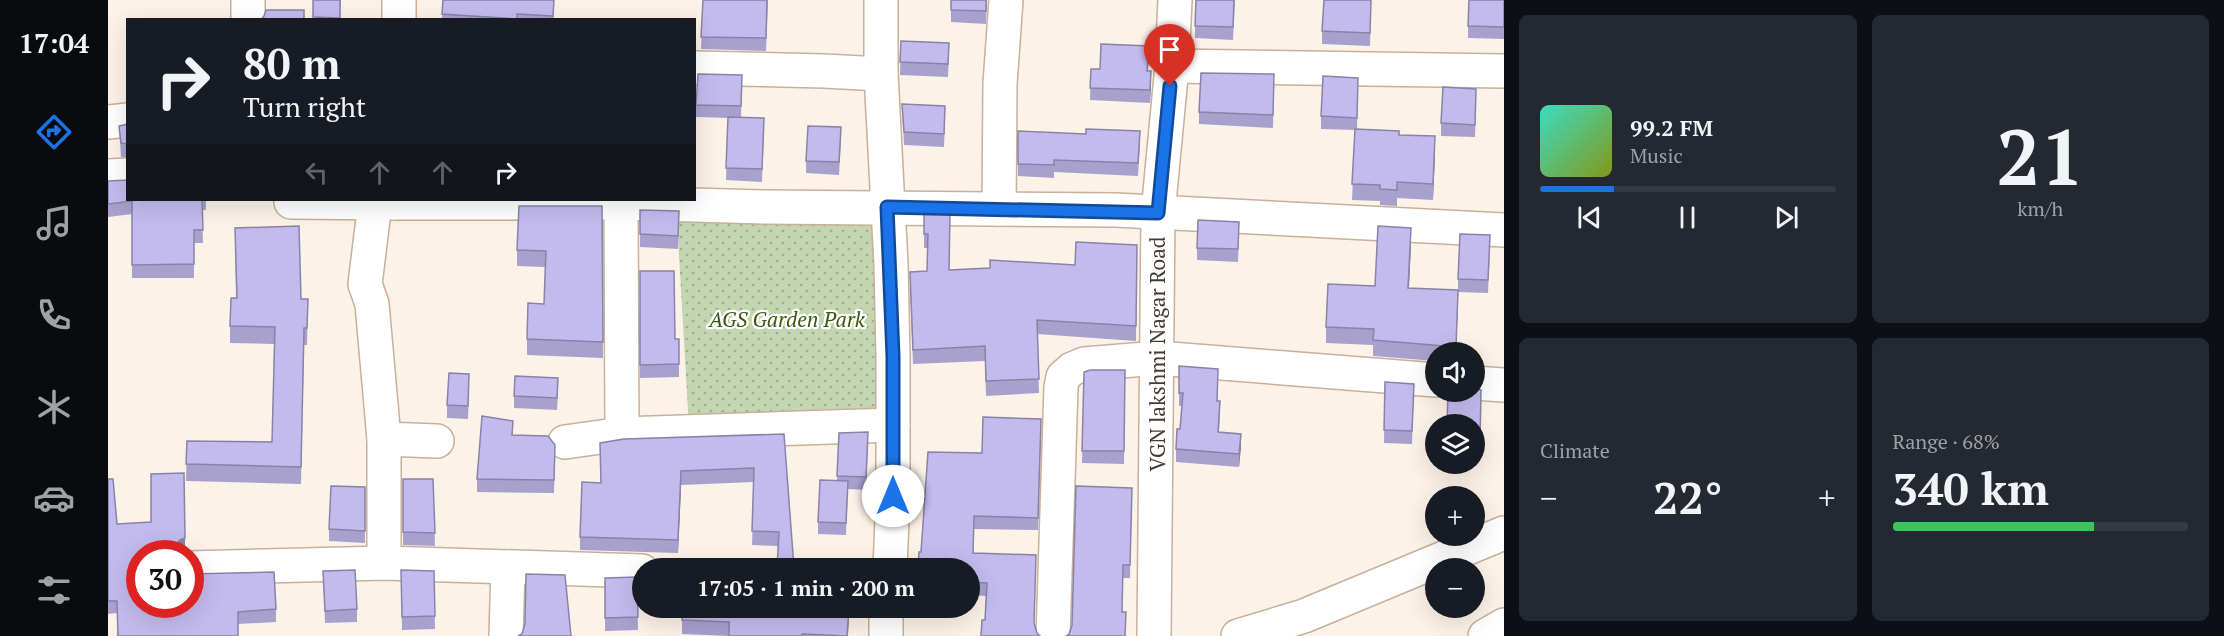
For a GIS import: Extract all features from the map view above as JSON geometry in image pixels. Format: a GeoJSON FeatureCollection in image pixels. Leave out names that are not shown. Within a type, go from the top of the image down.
{"type":"FeatureCollection","features":[{"type":"Feature","properties":{"kind":"street"},"geometry":{"type":"LineString","coordinates":[[248,0],[248,18]]}},
{"type":"Feature","properties":{"kind":"street"},"geometry":{"type":"LineString","coordinates":[[399,0],[399,18]]}},
{"type":"Feature","properties":{"kind":"street"},"geometry":{"type":"LineString","coordinates":[[881,0],[881,74],[891,283],[893,425],[890,558]]}},
{"type":"Feature","properties":{"kind":"street"},"geometry":{"type":"LineString","coordinates":[[999,209],[1000,84],[1006,0]]}},
{"type":"Feature","properties":{"kind":"street","name":"VGN lakshmi Nagar Road"},"geometry":{"type":"LineString","coordinates":[[1154,636],[1158,213],[1172,66],[1175,0]]}},
{"type":"Feature","properties":{"kind":"street"},"geometry":{"type":"LineString","coordinates":[[1172,66],[1504,71]]}},
{"type":"Feature","properties":{"kind":"street"},"geometry":{"type":"LineString","coordinates":[[696,69],[824,70],[881,74]]}},
{"type":"Feature","properties":{"kind":"street"},"geometry":{"type":"LineString","coordinates":[[108,122],[126,120]]}},
{"type":"Feature","properties":{"kind":"street"},"geometry":{"type":"LineString","coordinates":[[108,176],[126,175]]}},
{"type":"Feature","properties":{"kind":"street"},"geometry":{"type":"LineString","coordinates":[[291,201],[999,209],[1158,213],[1504,230]]}},
{"type":"Feature","properties":{"kind":"street"},"geometry":{"type":"LineString","coordinates":[[384,563],[384,439],[372,304],[365,284],[388,202]]}},
{"type":"Feature","properties":{"kind":"street"},"geometry":{"type":"LineString","coordinates":[[621,203],[621,434]]}},
{"type":"Feature","properties":{"kind":"street"},"geometry":{"type":"LineString","coordinates":[[1053,636],[1061,387],[1064,377],[1072,369],[1084,364],[1158,358],[1425,379]]}},
{"type":"Feature","properties":{"kind":"street"},"geometry":{"type":"LineString","coordinates":[[1485,384],[1504,385]]}},
{"type":"Feature","properties":{"kind":"street"},"geometry":{"type":"LineString","coordinates":[[565,442],[621,434],[893,425]]}},
{"type":"Feature","properties":{"kind":"street"},"geometry":{"type":"LineString","coordinates":[[384,439],[437,441]]}},
{"type":"Feature","properties":{"kind":"street"},"geometry":{"type":"LineString","coordinates":[[1238,636],[1304,616],[1504,533]]}},
{"type":"Feature","properties":{"kind":"street"},"geometry":{"type":"LineString","coordinates":[[204,568],[384,563],[632,571]]}},
{"type":"Feature","properties":{"kind":"street"},"geometry":{"type":"LineString","coordinates":[[506,636],[508,567]]}},
{"type":"Feature","properties":{"kind":"street"},"geometry":{"type":"LineString","coordinates":[[886,618],[886,636]]}},
{"type":"Feature","properties":{"kind":"street"},"geometry":{"type":"LineString","coordinates":[[1485,636],[1504,625]]}},
{"type":"Feature","properties":{"kind":"green space","name":"AGS Garden Park"},"geometry":{"type":"Polygon","coordinates":[[[886,209],[892,424],[689,428],[677,221],[886,209]]]}},
{"type":"Feature","properties":{"kind":"building"},"geometry":{"type":"Polygon","coordinates":[[[313,0],[340,0],[340,18],[313,17],[313,0]]]}},
{"type":"Feature","properties":{"kind":"building"},"geometry":{"type":"Polygon","coordinates":[[[443,0],[554,0],[553,16],[517,14],[517,18],[502,18],[442,14],[443,0]]]}},
{"type":"Feature","properties":{"kind":"building"},"geometry":{"type":"Polygon","coordinates":[[[703,0],[767,0],[766,38],[701,37],[703,0]]]}},
{"type":"Feature","properties":{"kind":"building"},"geometry":{"type":"Polygon","coordinates":[[[951,0],[986,0],[986,11],[951,10],[951,0]]]}},
{"type":"Feature","properties":{"kind":"building"},"geometry":{"type":"Polygon","coordinates":[[[1196,0],[1234,0],[1233,27],[1195,26],[1196,0]]]}},
{"type":"Feature","properties":{"kind":"building"},"geometry":{"type":"Polygon","coordinates":[[[1324,0],[1371,0],[1370,33],[1322,31],[1324,0]]]}},
{"type":"Feature","properties":{"kind":"building"},"geometry":{"type":"Polygon","coordinates":[[[1469,0],[1504,0],[1504,27],[1468,26],[1469,0]]]}},
{"type":"Feature","properties":{"kind":"building"},"geometry":{"type":"Polygon","coordinates":[[[266,10],[304,10],[304,18],[262,18],[266,10]]]}},
{"type":"Feature","properties":{"kind":"building"},"geometry":{"type":"Polygon","coordinates":[[[901,41],[949,43],[948,64],[900,62],[901,41]]]}},
{"type":"Feature","properties":{"kind":"building"},"geometry":{"type":"Polygon","coordinates":[[[1101,44],[1149,46],[1147,71],[1151,71],[1150,90],[1090,88],[1091,69],[1100,69],[1101,44]]]}},
{"type":"Feature","properties":{"kind":"building"},"geometry":{"type":"Polygon","coordinates":[[[1201,73],[1274,74],[1273,115],[1199,112],[1201,73]]]}},
{"type":"Feature","properties":{"kind":"building"},"geometry":{"type":"Polygon","coordinates":[[[698,74],[742,75],[741,106],[696,105],[698,74]]]}},
{"type":"Feature","properties":{"kind":"building"},"geometry":{"type":"Polygon","coordinates":[[[1323,76],[1358,78],[1357,118],[1321,116],[1323,76]]]}},
{"type":"Feature","properties":{"kind":"building"},"geometry":{"type":"Polygon","coordinates":[[[1443,87],[1476,89],[1475,125],[1441,123],[1443,87]]]}},
{"type":"Feature","properties":{"kind":"building"},"geometry":{"type":"Polygon","coordinates":[[[902,104],[945,106],[944,134],[904,132],[902,104]]]}},
{"type":"Feature","properties":{"kind":"building"},"geometry":{"type":"Polygon","coordinates":[[[728,117],[764,118],[762,169],[726,168],[728,117]]]}},
{"type":"Feature","properties":{"kind":"building"},"geometry":{"type":"Polygon","coordinates":[[[126,124],[126,144],[121,143],[119,126],[126,124]]]}},
{"type":"Feature","properties":{"kind":"building"},"geometry":{"type":"Polygon","coordinates":[[[808,126],[841,127],[839,162],[806,161],[808,126]]]}},
{"type":"Feature","properties":{"kind":"building"},"geometry":{"type":"Polygon","coordinates":[[[1086,129],[1140,131],[1138,163],[1054,160],[1054,165],[1018,164],[1018,131],[1086,134],[1086,129]]]}},
{"type":"Feature","properties":{"kind":"building"},"geometry":{"type":"Polygon","coordinates":[[[1355,129],[1399,131],[1399,135],[1435,136],[1433,184],[1397,182],[1397,190],[1380,189],[1380,185],[1352,184],[1355,129]]]}},
{"type":"Feature","properties":{"kind":"building"},"geometry":{"type":"Polygon","coordinates":[[[126,180],[126,201],[132,201],[108,204],[108,181],[126,180]]]}},
{"type":"Feature","properties":{"kind":"building"},"geometry":{"type":"Polygon","coordinates":[[[132,201],[202,201],[203,230],[194,230],[194,264],[132,265],[132,201]]]}},
{"type":"Feature","properties":{"kind":"building"},"geometry":{"type":"Polygon","coordinates":[[[519,206],[602,206],[603,342],[527,339],[528,303],[544,304],[546,251],[517,250],[519,206]]]}},
{"type":"Feature","properties":{"kind":"building"},"geometry":{"type":"Polygon","coordinates":[[[640,210],[679,211],[678,236],[640,234],[640,210]]]}},
{"type":"Feature","properties":{"kind":"building"},"geometry":{"type":"Polygon","coordinates":[[[924,214],[950,214],[949,270],[990,268],[990,260],[1075,265],[1076,242],[1137,245],[1136,326],[1037,320],[1039,379],[986,381],[985,346],[913,350],[910,272],[927,271],[928,234],[924,234],[924,214]]]}},
{"type":"Feature","properties":{"kind":"building"},"geometry":{"type":"Polygon","coordinates":[[[1198,220],[1239,222],[1238,249],[1197,248],[1198,220]]]}},
{"type":"Feature","properties":{"kind":"building"},"geometry":{"type":"Polygon","coordinates":[[[299,226],[301,299],[308,299],[307,328],[304,328],[301,467],[186,464],[187,441],[272,442],[275,327],[230,326],[231,298],[237,298],[235,228],[299,226]]]}},
{"type":"Feature","properties":{"kind":"building"},"geometry":{"type":"Polygon","coordinates":[[[1378,226],[1411,228],[1408,288],[1458,290],[1456,342],[1425,342],[1425,344],[1373,340],[1374,329],[1326,327],[1328,284],[1375,286],[1378,226]]]}},
{"type":"Feature","properties":{"kind":"building"},"geometry":{"type":"Polygon","coordinates":[[[1460,234],[1490,235],[1488,280],[1458,279],[1460,234]]]}},
{"type":"Feature","properties":{"kind":"building"},"geometry":{"type":"Polygon","coordinates":[[[640,271],[674,271],[675,339],[679,339],[679,364],[640,365],[640,271]]]}},
{"type":"Feature","properties":{"kind":"building"},"geometry":{"type":"Polygon","coordinates":[[[1179,366],[1218,369],[1217,401],[1220,401],[1218,432],[1241,434],[1239,454],[1176,449],[1183,393],[1179,393],[1179,366]]]}},
{"type":"Feature","properties":{"kind":"building"},"geometry":{"type":"Polygon","coordinates":[[[1125,370],[1124,451],[1082,451],[1084,372],[1125,370]]]}},
{"type":"Feature","properties":{"kind":"building"},"geometry":{"type":"Polygon","coordinates":[[[449,373],[469,374],[468,406],[447,405],[449,373]]]}},
{"type":"Feature","properties":{"kind":"building"},"geometry":{"type":"Polygon","coordinates":[[[515,376],[558,378],[557,398],[514,396],[515,376]]]}},
{"type":"Feature","properties":{"kind":"building"},"geometry":{"type":"Polygon","coordinates":[[[1385,382],[1414,384],[1412,431],[1384,430],[1385,382]]]}},
{"type":"Feature","properties":{"kind":"building"},"geometry":{"type":"Polygon","coordinates":[[[1448,402],[1481,402],[1481,414],[1447,414],[1448,402]]]}},
{"type":"Feature","properties":{"kind":"building"},"geometry":{"type":"Polygon","coordinates":[[[482,416],[513,421],[512,435],[548,436],[555,445],[554,480],[477,479],[482,416]]]}},
{"type":"Feature","properties":{"kind":"building"},"geometry":{"type":"Polygon","coordinates":[[[983,417],[1041,419],[1038,518],[974,516],[973,553],[1036,555],[1034,623],[1040,636],[981,636],[982,620],[985,620],[987,583],[980,583],[980,558],[919,558],[919,552],[921,552],[928,452],[982,453],[983,417]]]}},
{"type":"Feature","properties":{"kind":"building"},"geometry":{"type":"Polygon","coordinates":[[[868,432],[866,477],[837,476],[839,433],[868,432]]]}},
{"type":"Feature","properties":{"kind":"building"},"geometry":{"type":"Polygon","coordinates":[[[784,434],[793,558],[778,558],[779,532],[752,531],[754,468],[681,471],[678,540],[580,537],[582,482],[601,483],[600,443],[624,439],[784,434]]]}},
{"type":"Feature","properties":{"kind":"building"},"geometry":{"type":"Polygon","coordinates":[[[184,473],[185,538],[180,540],[126,540],[126,618],[204,618],[204,574],[274,572],[276,609],[238,612],[238,636],[118,636],[117,601],[108,601],[108,479],[113,479],[117,524],[151,522],[151,474],[184,473]]]}},
{"type":"Feature","properties":{"kind":"building"},"geometry":{"type":"Polygon","coordinates":[[[403,479],[433,479],[435,533],[403,532],[403,479]]]}},
{"type":"Feature","properties":{"kind":"building"},"geometry":{"type":"Polygon","coordinates":[[[820,480],[848,481],[846,523],[818,522],[820,480]]]}},
{"type":"Feature","properties":{"kind":"building"},"geometry":{"type":"Polygon","coordinates":[[[331,486],[365,487],[365,531],[329,529],[331,486]]]}},
{"type":"Feature","properties":{"kind":"building"},"geometry":{"type":"Polygon","coordinates":[[[1076,486],[1132,488],[1130,565],[1123,565],[1122,612],[1126,612],[1125,636],[1066,636],[1072,625],[1076,486]]]}},
{"type":"Feature","properties":{"kind":"building"},"geometry":{"type":"Polygon","coordinates":[[[355,570],[357,609],[325,611],[323,571],[355,570]]]}},
{"type":"Feature","properties":{"kind":"building"},"geometry":{"type":"Polygon","coordinates":[[[401,570],[434,571],[435,616],[402,617],[401,570]]]}},
{"type":"Feature","properties":{"kind":"building"},"geometry":{"type":"Polygon","coordinates":[[[526,574],[565,575],[571,636],[518,636],[522,634],[525,624],[526,574]]]}},
{"type":"Feature","properties":{"kind":"building"},"geometry":{"type":"Polygon","coordinates":[[[632,577],[632,617],[605,618],[605,578],[632,577]]]}},
{"type":"Feature","properties":{"kind":"building"},"geometry":{"type":"Polygon","coordinates":[[[682,618],[848,618],[847,636],[802,634],[801,636],[729,636],[729,622],[682,620],[682,618]]]}},
{"type":"Feature","properties":{"kind":"route"},"geometry":{"type":"LineString","coordinates":[[893,496],[893,356],[887,207],[1115,210],[1158,213],[1170,86]]}}]}
